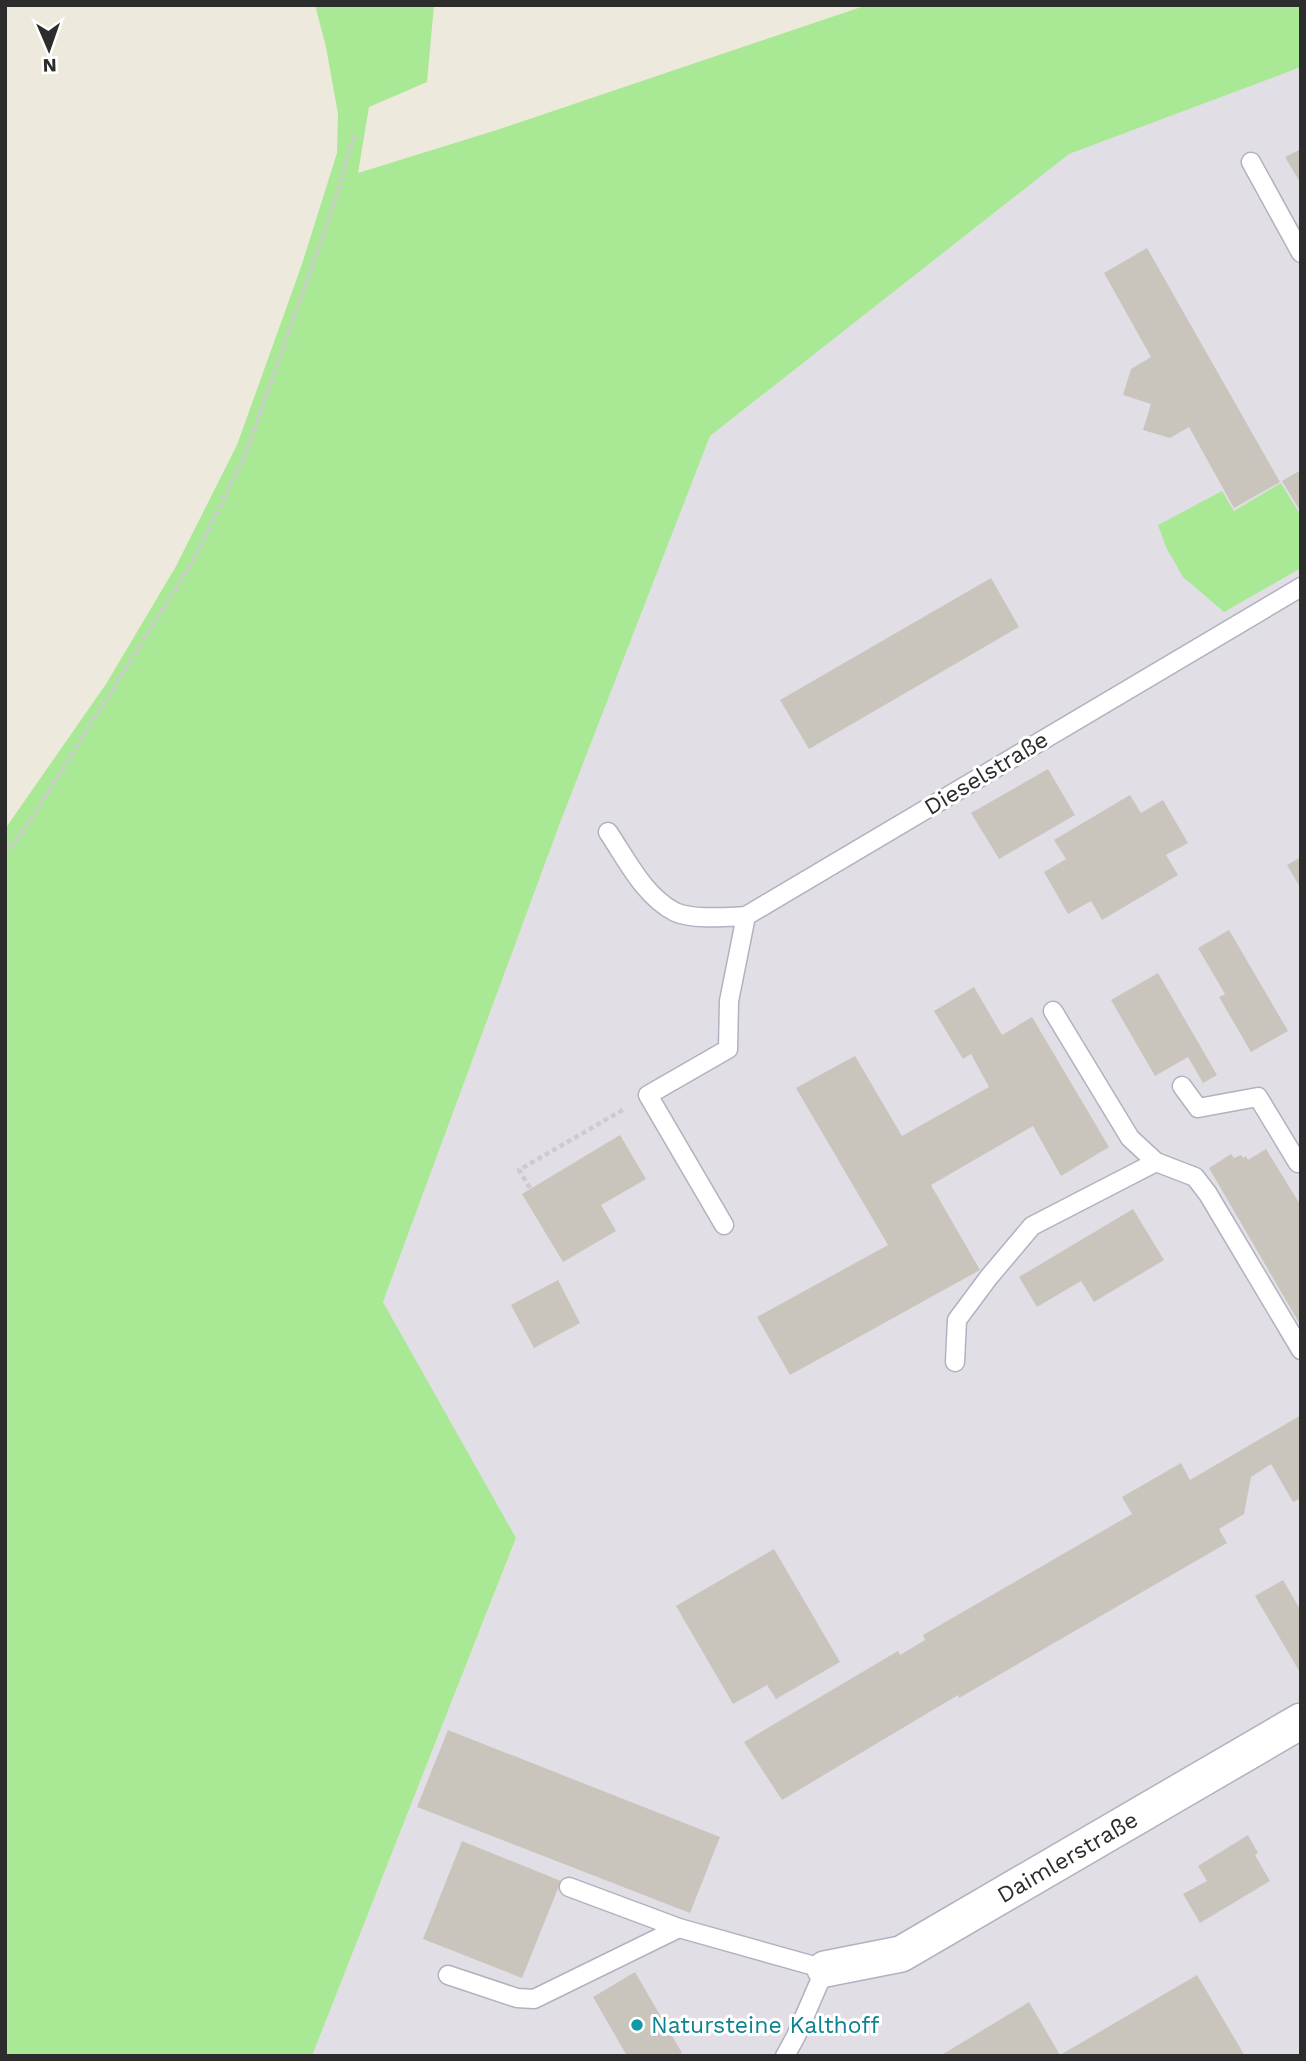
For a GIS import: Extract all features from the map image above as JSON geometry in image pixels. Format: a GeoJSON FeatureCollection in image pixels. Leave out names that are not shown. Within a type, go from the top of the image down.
{"type":"FeatureCollection","features":[{"type":"Feature","properties":{"kind":"street","name":"Daimlerstraße"},"geometry":{"type":"LineString","coordinates":[[825,1969],[901,1954],[1301,1721]]}},
{"type":"Feature","properties":{"kind":"lane"},"geometry":{"type":"LineString","coordinates":[[1251,162],[1301,253]]}},
{"type":"Feature","properties":{"kind":"lane","name":"Dieselstraße"},"geometry":{"type":"LineString","coordinates":[[746,916],[1301,587]]}},
{"type":"Feature","properties":{"kind":"lane"},"geometry":{"type":"LineString","coordinates":[[608,832],[649,892],[676,912],[712,918],[746,916],[729,1001],[728,1049],[648,1095],[724,1224]]}},
{"type":"Feature","properties":{"kind":"lane"},"geometry":{"type":"LineString","coordinates":[[1052,1011],[1130,1138],[1156,1162],[1195,1177],[1202,1186],[1301,1350]]}},
{"type":"Feature","properties":{"kind":"lane"},"geometry":{"type":"LineString","coordinates":[[1182,1086],[1198,1108],[1258,1097],[1298,1163],[1301,1162]]}},
{"type":"Feature","properties":{"kind":"lane"},"geometry":{"type":"LineString","coordinates":[[955,1362],[957,1320],[1032,1226],[1156,1162]]}},
{"type":"Feature","properties":{"kind":"lane"},"geometry":{"type":"LineString","coordinates":[[569,1887],[679,1928],[825,1969],[785,2056]]}},
{"type":"Feature","properties":{"kind":"lane"},"geometry":{"type":"LineString","coordinates":[[448,1975],[517,1998],[534,1999],[679,1928]]}},
{"type":"Feature","properties":{"kind":"path"},"geometry":{"type":"LineString","coordinates":[[5,855],[51,788],[193,561],[246,453],[334,204],[354,135]]}},
{"type":"Feature","properties":{"kind":"path"},"geometry":{"type":"LineString","coordinates":[[530,1188],[519,1170],[648,1095]]}},
{"type":"Feature","properties":{"kind":"shaded area"},"geometry":{"type":"Polygon","coordinates":[[[1301,67],[1301,2056],[312,2056],[516,1539],[383,1302],[560,823],[710,436],[1069,154],[1301,67]]]}},
{"type":"Feature","properties":{"kind":"green space"},"geometry":{"type":"Polygon","coordinates":[[[315,5],[434,5],[427,82],[369,107],[358,173],[500,129],[867,5],[1301,5],[1301,67],[1069,154],[710,436],[560,823],[383,1302],[516,1538],[312,2056],[5,2056],[5,829],[106,684],[175,568],[237,445],[302,264],[337,153],[338,114],[315,5]]]}},
{"type":"Feature","properties":{"kind":"green space"},"geometry":{"type":"Polygon","coordinates":[[[1281,483],[1301,516],[1301,568],[1224,612],[1183,577],[1166,547],[1158,525],[1222,491],[1234,511],[1281,483]]]}},
{"type":"Feature","properties":{"kind":"building"},"geometry":{"type":"Polygon","coordinates":[[[1301,149],[1301,184],[1285,157],[1301,149]]]}},
{"type":"Feature","properties":{"kind":"building"},"geometry":{"type":"Polygon","coordinates":[[[1147,248],[1280,482],[1234,508],[1189,427],[1170,438],[1143,430],[1151,404],[1123,395],[1131,369],[1151,357],[1104,273],[1147,248]]]}},
{"type":"Feature","properties":{"kind":"building"},"geometry":{"type":"Polygon","coordinates":[[[1301,470],[1301,512],[1282,481],[1301,470]]]}},
{"type":"Feature","properties":{"kind":"building"},"geometry":{"type":"Polygon","coordinates":[[[991,578],[1019,627],[809,749],[780,700],[991,578]]]}},
{"type":"Feature","properties":{"kind":"building"},"geometry":{"type":"Polygon","coordinates":[[[1048,769],[1075,815],[999,859],[971,813],[1048,769]]]}},
{"type":"Feature","properties":{"kind":"building"},"geometry":{"type":"Polygon","coordinates":[[[1130,795],[1141,813],[1163,800],[1188,843],[1166,855],[1178,875],[1102,920],[1091,901],[1068,914],[1044,872],[1066,859],[1054,840],[1130,795]]]}},
{"type":"Feature","properties":{"kind":"building"},"geometry":{"type":"Polygon","coordinates":[[[1301,857],[1301,889],[1287,865],[1301,857]]]}},
{"type":"Feature","properties":{"kind":"building"},"geometry":{"type":"Polygon","coordinates":[[[1229,930],[1288,1031],[1251,1052],[1219,997],[1225,994],[1198,948],[1229,930]]]}},
{"type":"Feature","properties":{"kind":"building"},"geometry":{"type":"Polygon","coordinates":[[[1158,973],[1217,1075],[1203,1083],[1188,1057],[1155,1076],[1111,1000],[1158,973]]]}},
{"type":"Feature","properties":{"kind":"building"},"geometry":{"type":"Polygon","coordinates":[[[974,987],[1002,1035],[1032,1017],[1109,1147],[1061,1176],[1033,1126],[931,1185],[980,1270],[790,1375],[757,1317],[888,1245],[796,1088],[855,1056],[902,1136],[989,1087],[971,1054],[963,1059],[934,1011],[974,987]]]}},
{"type":"Feature","properties":{"kind":"building"},"geometry":{"type":"Polygon","coordinates":[[[620,1135],[646,1179],[601,1205],[616,1231],[563,1262],[522,1194],[620,1135]]]}},
{"type":"Feature","properties":{"kind":"building"},"geometry":{"type":"Polygon","coordinates":[[[1266,1149],[1301,1206],[1301,1326],[1209,1168],[1231,1154],[1234,1158],[1246,1156],[1248,1160],[1266,1149]]]}},
{"type":"Feature","properties":{"kind":"building"},"geometry":{"type":"Polygon","coordinates":[[[1133,1209],[1164,1260],[1094,1302],[1081,1281],[1037,1307],[1019,1277],[1133,1209]]]}},
{"type":"Feature","properties":{"kind":"building"},"geometry":{"type":"Polygon","coordinates":[[[558,1280],[580,1323],[534,1348],[511,1305],[558,1280]]]}},
{"type":"Feature","properties":{"kind":"building"},"geometry":{"type":"Polygon","coordinates":[[[1301,1415],[1301,1498],[1293,1502],[1271,1464],[1251,1477],[1244,1514],[1219,1529],[1227,1543],[959,1698],[958,1695],[782,1800],[744,1742],[898,1651],[900,1655],[925,1640],[923,1635],[1132,1514],[1122,1497],[1181,1463],[1190,1480],[1301,1415]]]}},
{"type":"Feature","properties":{"kind":"building"},"geometry":{"type":"Polygon","coordinates":[[[774,1549],[840,1662],[776,1699],[767,1685],[733,1704],[676,1606],[774,1549]]]}},
{"type":"Feature","properties":{"kind":"building"},"geometry":{"type":"Polygon","coordinates":[[[1283,1580],[1301,1611],[1301,1674],[1255,1596],[1283,1580]]]}},
{"type":"Feature","properties":{"kind":"building"},"geometry":{"type":"Polygon","coordinates":[[[448,1730],[720,1837],[690,1913],[417,1807],[448,1730]]]}},
{"type":"Feature","properties":{"kind":"building"},"geometry":{"type":"Polygon","coordinates":[[[1248,1835],[1258,1853],[1255,1855],[1270,1881],[1200,1923],[1183,1894],[1207,1881],[1198,1866],[1248,1835]]]}},
{"type":"Feature","properties":{"kind":"building"},"geometry":{"type":"Polygon","coordinates":[[[462,1841],[561,1881],[522,1978],[423,1939],[462,1841]]]}},
{"type":"Feature","properties":{"kind":"building","name":"Natursteine Kalthoff"},"geometry":{"type":"Polygon","coordinates":[[[635,1972],[682,2053],[677,2056],[627,2056],[593,1997],[635,1972]]]}},
{"type":"Feature","properties":{"kind":"building"},"geometry":{"type":"Polygon","coordinates":[[[1197,1975],[1245,2056],[940,2056],[1029,2002],[1060,2055],[1197,1975]]]}},
{"type":"Feature","properties":{"kind":"place","name":"Natursteine Kalthoff"},"geometry":{"type":"Point","coordinates":[637,2025]}}]}
